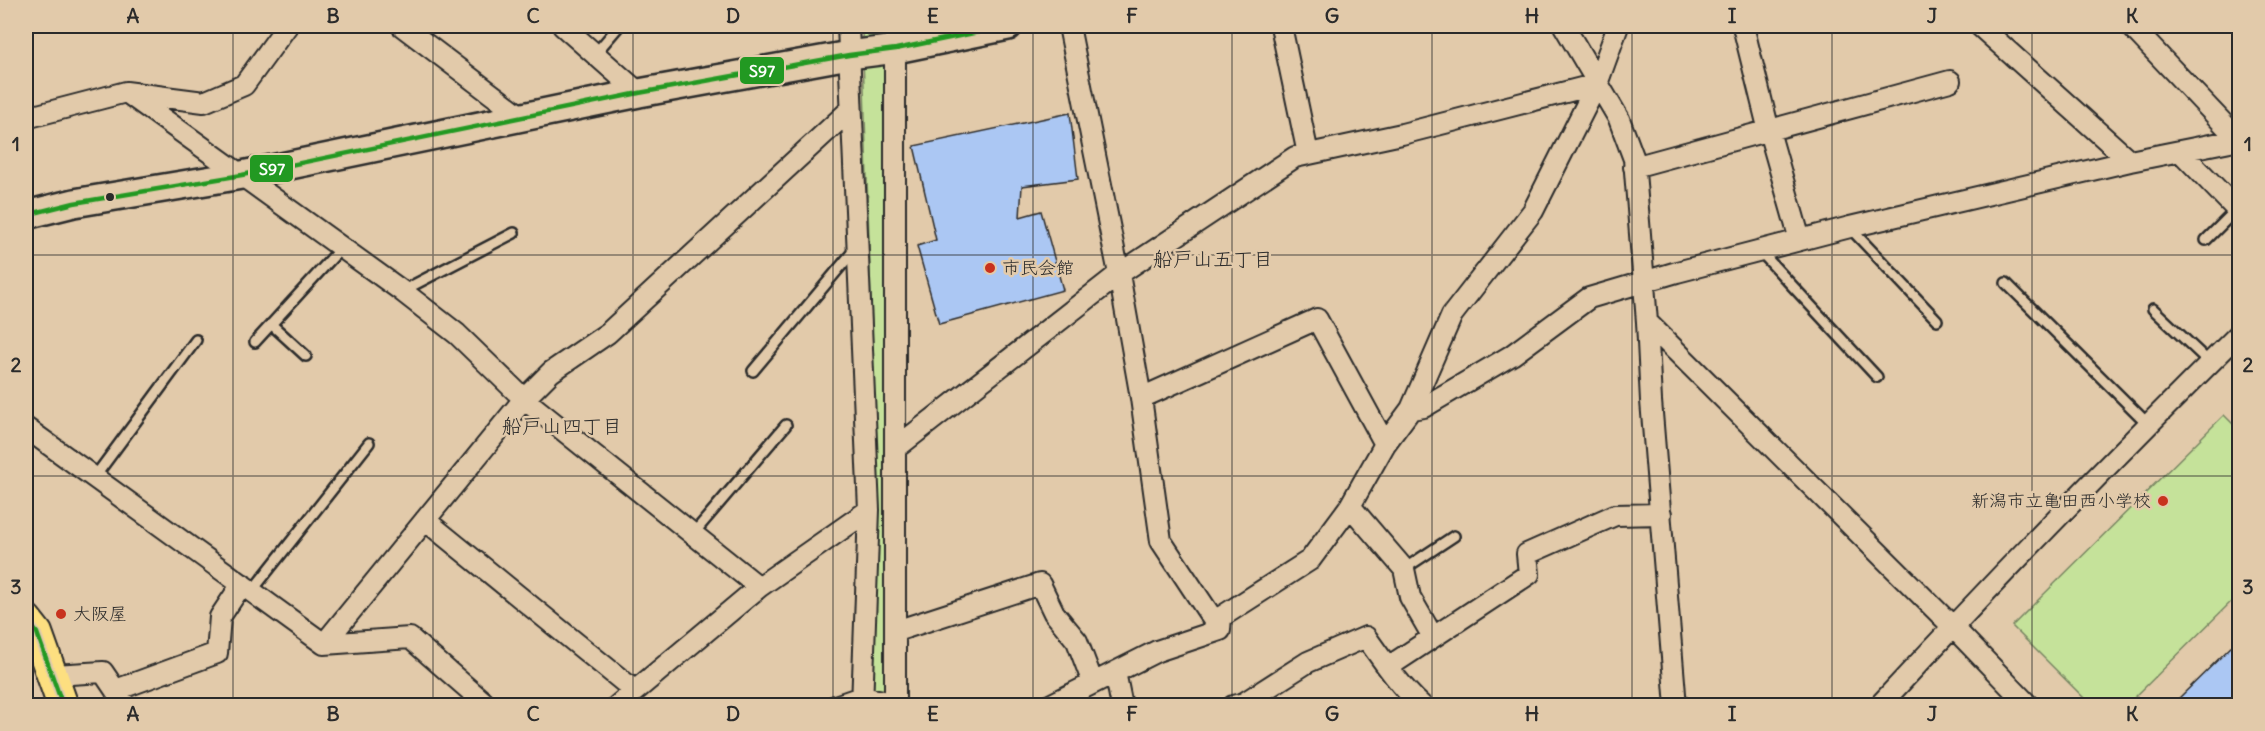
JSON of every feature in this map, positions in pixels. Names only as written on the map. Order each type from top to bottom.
[{"type":"main road","points":[[26,215],[74,203],[242,175],[639,93],[849,55],[896,37],[1008,26]]},
{"type":"main road","points":[[26,619],[37,633],[63,705]]},
{"type":"street","points":[[26,118],[126,92],[204,102],[244,85],[287,26]]},
{"type":"street","points":[[402,26],[522,117]]},
{"type":"street","points":[[563,26],[639,93]]},
{"type":"street","points":[[848,26],[869,510],[862,701]]},
{"type":"street","points":[[1070,26],[1141,398],[1161,541],[1220,630]]},
{"type":"street","points":[[1281,26],[1308,154]]},
{"type":"street","points":[[1564,26],[1619,119],[1634,159],[1676,705]]},
{"type":"street","points":[[1220,630],[1221,617],[1310,560],[1350,506],[1385,444],[1411,409],[1452,315],[1533,211],[1597,84],[1618,26]]},
{"type":"street","points":[[1743,26],[1769,131],[1800,240]]},
{"type":"street","points":[[1980,26],[2130,161]]},
{"type":"street","points":[[2131,26],[2239,139]]},
{"type":"street","points":[[835,705],[862,701],[896,704],[896,37]]},
{"type":"street","points":[[1634,167],[1950,81]]},
{"type":"street","points":[[896,448],[1119,274],[1295,157],[1402,134],[1597,84]]},
{"type":"street","points":[[126,92],[342,247],[457,334],[524,399],[759,587]]},
{"type":"street","points":[[324,644],[524,399],[550,372],[608,333],[851,109]]},
{"type":"street","points":[[1411,409],[1425,407],[1512,354],[1589,298],[1644,281],[1850,227],[2130,161],[2239,139]]},
{"type":"street","points":[[2180,151],[2238,211]]},
{"type":"street","points":[[1141,398],[1317,319],[1385,444]]},
{"type":"street","points":[[1647,322],[2029,705]]},
{"type":"street","points":[[1879,705],[1952,626],[2148,424],[2240,333]]},
{"type":"street","points":[[26,428],[324,644],[410,638],[488,705]]},
{"type":"street","points":[[1350,506],[1404,569],[1410,597],[1433,637]]},
{"type":"street","points":[[617,705],[759,587],[869,510]]},
{"type":"street","points":[[1388,668],[1529,574],[1527,554],[1615,515],[1661,514]]},
{"type":"street","points":[[425,520],[635,691]]},
{"type":"street","points":[[896,631],[1040,584],[1054,614],[1077,641],[1093,683]]},
{"type":"street","points":[[54,675],[103,672],[121,698],[217,653],[220,617],[247,588]]},
{"type":"street","points":[[1048,705],[1157,651],[1220,630]]},
{"type":"street","points":[[1233,705],[1244,703],[1308,662],[1366,637],[1388,668],[1422,705]]},
{"type":"street","points":[[1115,672],[1122,705]]},
{"type":"lane","points":[[595,54],[619,26]]},
{"type":"lane","points":[[2206,240],[2238,211]]},
{"type":"lane","points":[[1850,227],[1937,320]]},
{"type":"lane","points":[[402,291],[514,233]]},
{"type":"lane","points":[[753,371],[857,246]]},
{"type":"lane","points":[[255,342],[342,247]]},
{"type":"lane","points":[[1760,251],[1877,377]]},
{"type":"lane","points":[[2006,283],[2148,424]]},
{"type":"lane","points":[[2153,309],[2210,363]]},
{"type":"lane","points":[[271,324],[306,356]]},
{"type":"lane","points":[[94,478],[196,340]]},
{"type":"lane","points":[[693,534],[786,425]]},
{"type":"lane","points":[[247,588],[369,443]]},
{"type":"lane","points":[[1404,569],[1454,536]]},
{"type":"green space","points":[[862,26],[889,26],[891,706],[873,705],[878,514]]},
{"type":"green space","points":[[2224,415],[2239,430],[2239,594],[2127,705],[2091,705],[2012,626]]},
{"type":"building","points":[[1070,113],[1078,179],[1022,186],[1020,217],[1041,211],[1063,290],[939,324],[917,246],[936,240],[914,146]]},
{"type":"building","points":[[2240,638],[2240,692],[2225,705],[2172,705]]},
{"type":"transit line","name":"S97","points":[[26,215],[74,203],[242,175],[639,93],[849,55],[896,49],[1008,26]]},
{"type":"transit line","name":"S97","points":[[26,619],[37,633],[63,706]]},
{"type":"place","name":"市民会館","points":[[990,268]]},
{"type":"place","name":"新潟市立亀田西小学校","points":[[2163,501]]},
{"type":"place","name":"大阪屋","points":[[61,614]]},
{"type":"district","name":"船戸山五丁目","points":[[1213,259]]},
{"type":"district","name":"船戸山四丁目","points":[[562,426]]}]
